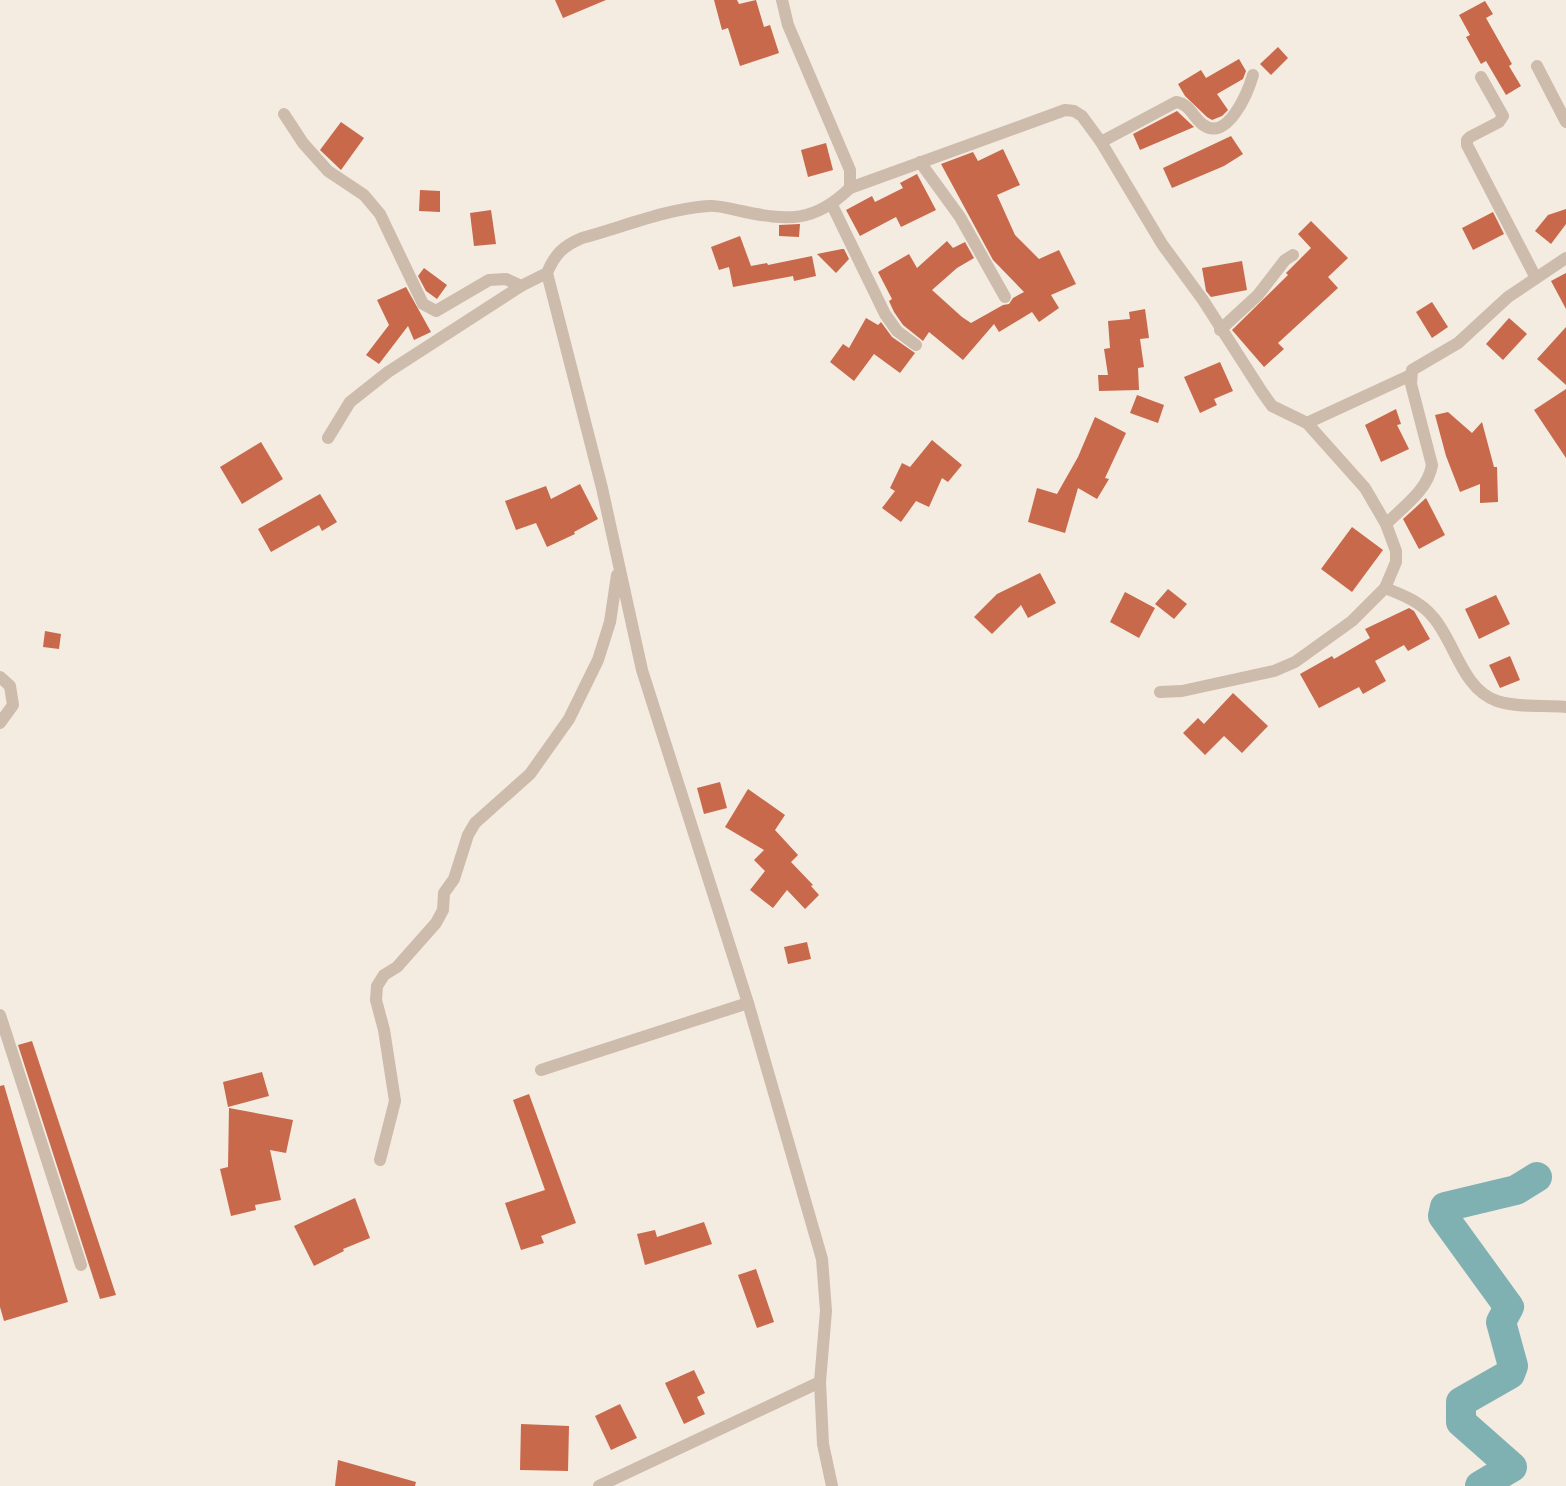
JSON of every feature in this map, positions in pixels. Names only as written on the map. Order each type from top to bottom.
[{"type":"street","points":[[782,0],[788,25],[850,170],[850,188]]},
{"type":"street","points":[[1537,66],[1566,122]]},
{"type":"street","points":[[1101,142],[1176,102],[1185,104],[1204,126],[1218,128],[1230,120],[1239,107],[1248,92],[1252,75]]},
{"type":"street","points":[[1480,77],[1503,116],[1498,122],[1470,137],[1467,140],[1467,145],[1536,278]]},
{"type":"street","points":[[832,1486],[823,1444],[820,1382],[826,1311],[822,1258],[748,1002],[642,670],[602,488],[547,273],[555,255],[566,245],[687,208],[710,205],[783,219],[809,214],[832,205],[850,188],[920,162],[1065,110],[1074,111],[1082,116],[1101,142],[1162,244],[1203,300],[1220,330],[1272,406],[1307,423],[1365,488],[1386,524],[1396,551],[1396,562],[1385,588],[1352,621],[1295,662],[1274,671],[1182,691],[1160,692]]},
{"type":"street","points":[[284,114],[302,143],[328,171],[364,195],[380,214],[423,304],[436,311],[489,280],[506,279],[521,286]]},
{"type":"street","points":[[920,162],[960,217],[1005,296]]},
{"type":"street","points":[[832,205],[885,314],[897,331],[916,345]]},
{"type":"street","points":[[1220,330],[1258,295],[1285,260],[1294,255]]},
{"type":"street","points":[[1386,524],[1422,489],[1431,472],[1432,465],[1411,384],[1411,375],[1416,366],[1458,343],[1508,297],[1566,258]]},
{"type":"street","points":[[328,438],[350,402],[388,372],[521,286],[547,273]]},
{"type":"street","points":[[1307,423],[1411,375]]},
{"type":"street","points":[[380,1160],[394,1101],[384,1030],[376,1000],[377,986],[384,975],[397,967],[436,923],[443,910],[444,893],[454,879],[468,835],[475,823],[530,774],[568,719],[598,660],[610,622],[618,567]]},
{"type":"street","points":[[1385,588],[1408,597],[1431,615],[1466,675],[1491,698],[1505,702],[1566,707]]},
{"type":"street","points":[[0,677],[10,686],[13,705],[0,723]]},
{"type":"street","points":[[541,1070],[748,1002]]},
{"type":"street","points":[[0,1015],[3,1032],[81,1265]]},
{"type":"street","points":[[599,1486],[820,1382]]},
{"type":"building","points":[[555,0],[606,0],[563,18]]},
{"type":"building","points":[[714,0],[737,0],[739,4],[756,0],[764,27],[770,25],[779,53],[740,66],[728,28],[722,30]]},
{"type":"building","points":[[1485,1],[1493,14],[1486,18],[1512,64],[1509,66],[1521,86],[1506,95],[1486,61],[1481,64],[1466,37],[1470,35],[1459,15]]},
{"type":"building","points":[[1278,47],[1288,58],[1271,75],[1260,64]]},
{"type":"building","points":[[1239,59],[1246,71],[1243,79],[1217,94],[1228,110],[1222,116],[1212,120],[1185,96],[1178,84],[1201,70],[1206,78]]},
{"type":"building","points":[[1177,111],[1194,127],[1140,150],[1133,134]]},
{"type":"building","points":[[341,122],[364,138],[341,170],[320,150]]},
{"type":"building","points":[[1231,136],[1243,154],[1224,166],[1172,188],[1163,168]]},
{"type":"building","points":[[826,143],[833,170],[808,177],[801,150]]},
{"type":"building","points":[[1003,149],[1020,185],[997,195],[1015,235],[1039,259],[1059,250],[1076,284],[1051,295],[1059,308],[1039,322],[1032,312],[999,332],[994,324],[963,360],[929,332],[923,341],[903,325],[894,312],[889,301],[892,299],[878,272],[909,254],[917,268],[947,241],[953,248],[965,242],[974,258],[957,268],[932,290],[962,317],[971,323],[1003,305],[1009,304],[1013,298],[1024,292],[993,260],[941,164],[973,152],[978,161]]},
{"type":"building","points":[[917,174],[936,210],[901,227],[896,217],[860,236],[846,210],[872,196],[875,202],[903,188],[900,183]]},
{"type":"building","points":[[420,190],[440,191],[440,212],[419,211]]},
{"type":"building","points":[[1566,209],[1566,224],[1551,244],[1535,231],[1548,215]]},
{"type":"building","points":[[491,210],[496,244],[474,246],[470,213]]},
{"type":"building","points":[[1493,212],[1504,234],[1473,250],[1462,228]]},
{"type":"building","points":[[1311,221],[1348,258],[1328,277],[1338,288],[1278,343],[1284,349],[1264,367],[1232,330],[1288,275],[1286,273],[1311,248],[1298,234]]},
{"type":"building","points":[[800,224],[799,237],[779,236],[779,225]]},
{"type":"building","points":[[740,236],[751,266],[767,263],[768,265],[812,256],[816,276],[794,281],[793,276],[733,287],[729,267],[719,270],[711,247]]},
{"type":"building","points":[[844,249],[849,259],[836,273],[817,254]]},
{"type":"building","points":[[1242,261],[1247,290],[1211,297],[1206,291],[1202,268]]},
{"type":"building","points":[[424,268],[447,285],[437,299],[426,291],[418,276]]},
{"type":"building","points":[[1566,273],[1566,309],[1551,281]]},
{"type":"building","points":[[406,287],[431,332],[414,340],[408,326],[379,364],[366,355],[389,325],[377,300]]},
{"type":"building","points":[[1432,302],[1448,327],[1432,338],[1416,312]]},
{"type":"building","points":[[1145,309],[1149,338],[1140,339],[1144,367],[1138,368],[1139,390],[1099,391],[1098,375],[1108,375],[1104,349],[1110,348],[1108,321],[1130,319],[1129,312]]},
{"type":"building","points":[[866,318],[878,325],[881,322],[892,337],[915,353],[900,373],[874,354],[854,381],[830,362],[843,344],[849,348]]},
{"type":"building","points":[[1509,318],[1527,334],[1503,360],[1486,344]]},
{"type":"building","points":[[1566,327],[1566,385],[1537,359]]},
{"type":"building","points":[[1220,362],[1233,391],[1214,399],[1217,405],[1200,413],[1184,377]]},
{"type":"building","points":[[1566,389],[1566,458],[1534,410]]},
{"type":"building","points":[[1137,395],[1164,405],[1158,423],[1130,413]]},
{"type":"building","points":[[1396,409],[1401,424],[1397,425],[1409,449],[1381,462],[1365,425]]},
{"type":"building","points":[[1448,412],[1472,433],[1482,422],[1494,467],[1497,467],[1498,502],[1480,503],[1480,484],[1460,492],[1446,456],[1435,415]]},
{"type":"building","points":[[1095,417],[1126,433],[1105,478],[1109,479],[1097,499],[1078,488],[1065,533],[1028,522],[1037,488],[1057,494],[1078,457]]},
{"type":"building","points":[[932,440],[962,465],[948,482],[942,478],[929,507],[916,501],[901,522],[882,508],[895,491],[890,488],[902,463],[910,467]]},
{"type":"building","points":[[261,442],[283,479],[242,504],[220,467]]},
{"type":"building","points":[[580,484],[598,519],[574,532],[575,534],[547,547],[536,523],[516,530],[505,501],[546,486],[551,499]]},
{"type":"building","points":[[320,494],[337,522],[322,531],[319,525],[271,552],[258,529]]},
{"type":"building","points":[[1426,498],[1445,535],[1419,549],[1403,519]]},
{"type":"building","points":[[1352,527],[1383,550],[1352,592],[1321,569]]},
{"type":"building","points":[[1040,573],[1056,603],[1028,618],[1021,605],[992,634],[974,617],[997,594]]},
{"type":"building","points":[[1168,589],[1187,604],[1174,619],[1155,604]]},
{"type":"building","points":[[1125,592],[1155,608],[1139,638],[1110,622]]},
{"type":"building","points":[[1496,595],[1510,624],[1479,639],[1465,609]]},
{"type":"building","points":[[1409,608],[1414,611],[1430,639],[1408,651],[1404,645],[1375,661],[1386,681],[1363,694],[1359,687],[1319,708],[1300,674],[1332,656],[1334,659],[1370,638],[1365,629]]},
{"type":"building","points":[[45,631],[61,634],[59,649],[43,647]]},
{"type":"building","points":[[1510,656],[1520,680],[1500,688],[1489,665]]},
{"type":"building","points":[[1233,693],[1268,726],[1242,753],[1224,736],[1205,755],[1183,733],[1198,718],[1204,724]]},
{"type":"building","points":[[720,782],[727,808],[704,814],[697,788]]},
{"type":"building","points":[[748,789],[785,815],[775,830],[798,855],[791,862],[813,885],[811,886],[819,895],[805,909],[787,890],[773,908],[750,890],[765,871],[754,860],[764,850],[725,827]]},
{"type":"building","points":[[807,942],[811,959],[788,964],[784,947]]},
{"type":"building","points":[[32,1041],[116,1295],[100,1299],[18,1045]]},
{"type":"building","points":[[262,1072],[269,1096],[228,1107],[223,1082]]},
{"type":"building","points":[[4,1085],[68,1302],[4,1321],[0,1307],[0,1086]]},
{"type":"building","points":[[529,1094],[576,1223],[541,1236],[544,1243],[521,1250],[505,1203],[545,1190],[513,1100]]},
{"type":"building","points":[[229,1108],[293,1120],[286,1153],[270,1150],[281,1200],[255,1205],[256,1210],[231,1216],[220,1169],[228,1167]]},
{"type":"building","points":[[355,1198],[370,1238],[343,1249],[344,1251],[314,1266],[294,1226]]},
{"type":"building","points":[[704,1222],[712,1244],[645,1265],[637,1234],[655,1230],[657,1237]]},
{"type":"building","points":[[756,1269],[774,1322],[757,1328],[738,1275]]},
{"type":"building","points":[[694,1370],[705,1393],[697,1397],[705,1414],[684,1424],[665,1383]]},
{"type":"building","points":[[620,1404],[637,1438],[611,1450],[595,1416]]},
{"type":"building","points":[[521,1424],[569,1426],[568,1471],[520,1470]]},
{"type":"building","points":[[338,1460],[416,1482],[415,1486],[335,1486]]},
{"type":"waterway","points":[[1480,1486],[1512,1467],[1461,1422],[1461,1402],[1510,1374],[1513,1366],[1501,1322],[1509,1307],[1443,1216],[1445,1207],[1516,1190],[1537,1177]]}]
